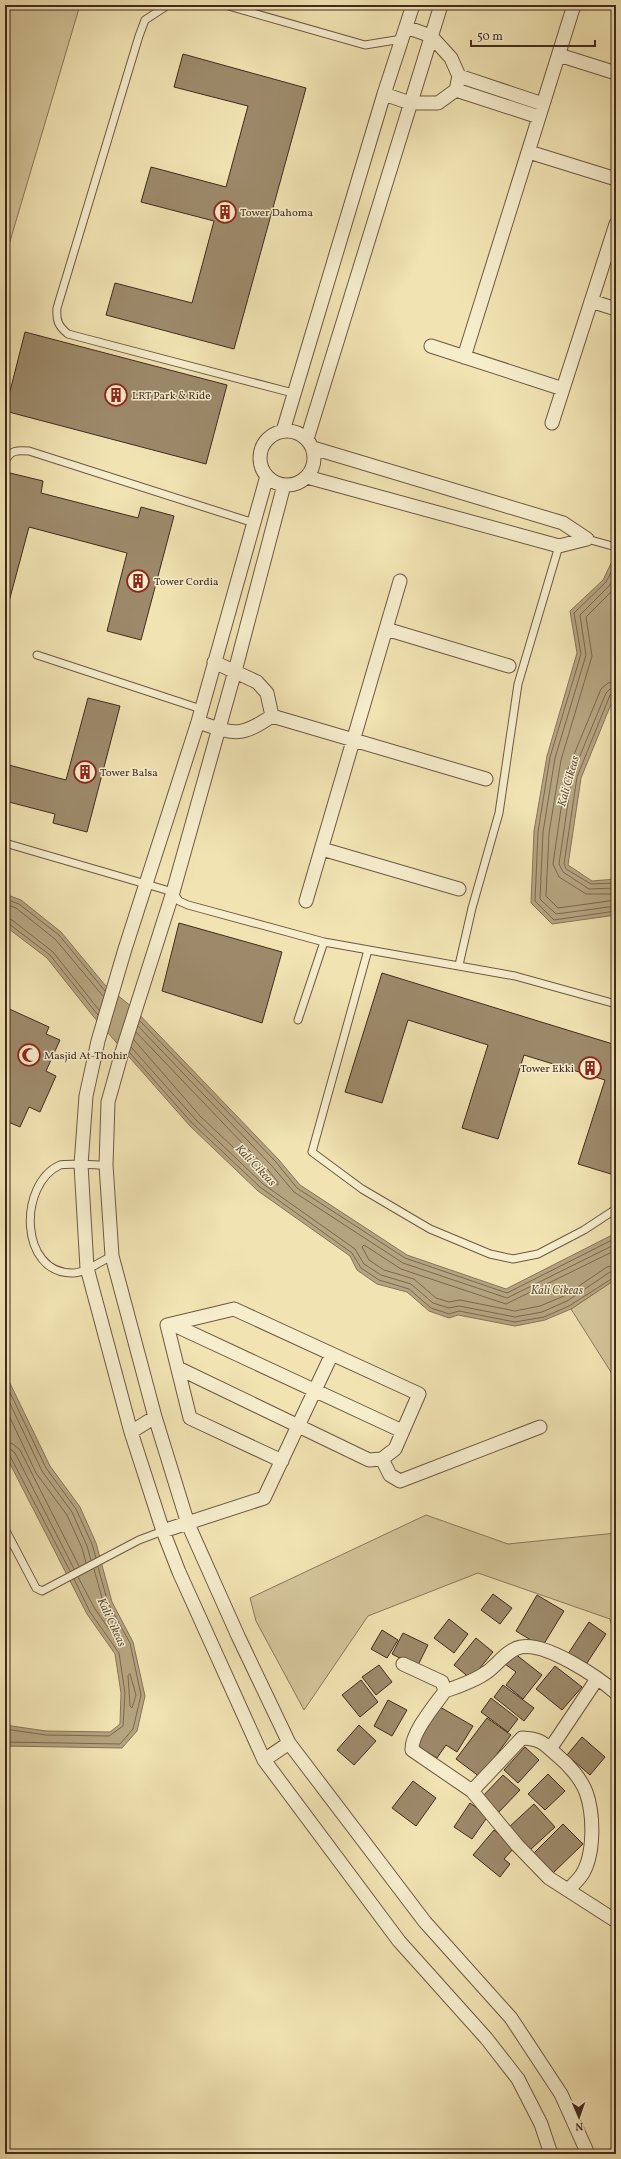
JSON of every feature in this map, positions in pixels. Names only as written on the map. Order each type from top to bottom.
[{"type":"street","points":[[283,431],[293,393],[384,94],[413,5]]},
{"type":"street","points":[[441,5],[430,36],[310,443],[315,458],[312,468],[307,477],[296,483],[284,485],[274,482],[267,476],[260,463],[261,449],[269,437],[283,431],[296,432],[310,443],[563,523],[592,540]]},
{"type":"street","points":[[464,357],[574,5]]},
{"type":"street","points":[[384,94],[410,103],[438,103],[456,90],[459,76],[451,58],[430,36],[404,33]]},
{"type":"street","points":[[559,55],[616,73]]},
{"type":"street","points":[[459,76],[543,104]]},
{"type":"street","points":[[456,90],[539,117]]},
{"type":"street","points":[[528,152],[616,180]]},
{"type":"street","points":[[552,423],[616,224]]},
{"type":"street","points":[[591,301],[616,309]]},
{"type":"street","points":[[431,346],[563,388]]},
{"type":"street","points":[[267,476],[198,722],[147,884],[125,948],[98,1041],[86,1096],[81,1165],[87,1268],[131,1432],[163,1531],[179,1572],[264,1760],[399,1941],[486,2038],[518,2078],[540,2124],[551,2154]]},
{"type":"street","points":[[307,477],[559,546],[592,540]]},
{"type":"street","points":[[284,485],[235,671],[173,892],[122,1052],[108,1102],[106,1165],[112,1256],[155,1417],[188,1524],[238,1636],[289,1743],[425,1922],[511,2018],[561,2094],[588,2154]]},
{"type":"street","points":[[306,901],[400,581]]},
{"type":"street","points":[[386,629],[509,666]]},
{"type":"street","points":[[214,662],[257,682],[267,693],[272,716]]},
{"type":"street","points":[[198,722],[231,732],[251,729],[272,716],[486,779]]},
{"type":"street","points":[[322,849],[459,889]]},
{"type":"street","points":[[178,1368],[369,1460],[382,1459],[395,1450],[419,1394],[234,1309],[167,1325],[190,1418],[282,1461]]},
{"type":"street","points":[[172,1324],[402,1431]]},
{"type":"street","points":[[163,1531],[264,1498],[332,1354]]},
{"type":"street","points":[[131,1432],[155,1417]]},
{"type":"street","points":[[382,1459],[390,1475],[400,1481],[540,1427]]},
{"type":"street","points":[[616,1693],[581,1666],[538,1648],[521,1647],[506,1656],[486,1673],[445,1691],[418,1731],[412,1744],[412,1750],[472,1791],[531,1860],[549,1878],[569,1889],[616,1921]]},
{"type":"street","points":[[403,1664],[442,1682],[445,1691]]},
{"type":"street","points":[[550,1749],[597,1679]]},
{"type":"street","points":[[472,1791],[522,1738],[539,1739],[574,1772],[586,1792],[591,1821],[592,1843],[588,1860],[582,1875],[569,1889]]},
{"type":"street","points":[[264,1760],[289,1743]]},
{"type":"lane","points":[[168,5],[145,20],[139,36],[57,308],[56,319],[60,327],[68,334],[293,393]]},
{"type":"lane","points":[[225,5],[365,45],[404,33]]},
{"type":"lane","points":[[5,462],[8,455],[17,450],[29,451],[254,523]]},
{"type":"lane","points":[[592,540],[616,547]]},
{"type":"lane","points":[[459,965],[472,908],[499,813],[518,684],[559,546]]},
{"type":"lane","points":[[37,655],[201,709]]},
{"type":"lane","points":[[5,843],[173,892],[179,901],[188,905],[324,942],[515,976],[616,1004]]},
{"type":"lane","points":[[298,1020],[324,942]]},
{"type":"lane","points":[[368,950],[312,1152],[362,1189],[430,1229],[490,1254],[513,1259],[538,1254],[584,1230],[616,1209]]},
{"type":"lane","points":[[106,1165],[62,1164],[50,1170],[38,1185],[31,1202],[30,1226],[35,1248],[42,1261],[55,1271],[74,1273],[112,1256]]},
{"type":"lane","points":[[5,1529],[36,1588],[42,1590],[59,1583],[139,1540],[163,1531]]},
{"type":"shaded area","points":[[5,5],[80,5],[5,258]]},
{"type":"shaded area","points":[[616,1279],[616,1380],[571,1309]]},
{"type":"shaded area","points":[[426,1515],[508,1544],[616,1533],[616,1644],[610,1619],[478,1573],[368,1616],[304,1710],[256,1621],[250,1598]]},
{"type":"water","name":"Kali Cikeas","points":[[616,553],[616,692],[581,778],[568,865],[592,881],[616,879],[616,915],[552,924],[531,903],[534,831],[547,756],[577,653],[570,611],[603,580]]},
{"type":"water","name":"Kali Cikeas","points":[[5,894],[21,900],[61,932],[105,985],[132,1007],[279,1160],[300,1185],[407,1255],[506,1289],[616,1233],[616,1279],[571,1309],[545,1320],[515,1326],[458,1315],[449,1318],[429,1311],[407,1292],[377,1284],[357,1270],[350,1256],[258,1191],[190,1126],[93,1016],[47,958],[5,926]]},
{"type":"water","points":[[5,1373],[50,1466],[80,1507],[96,1543],[112,1602],[133,1642],[145,1696],[137,1731],[122,1748],[5,1746],[5,1725],[46,1731],[110,1732],[120,1724],[121,1693],[115,1654],[87,1614],[5,1454]]},
{"type":"building","name":"Tower Dahoma","points":[[183,54],[306,88],[234,349],[106,315],[115,283],[192,303],[214,221],[141,202],[151,167],[226,187],[248,106],[174,87]]},
{"type":"building","name":"LRT Park & Ride","points":[[25,332],[227,385],[206,464],[5,411]]},
{"type":"building","name":"Tower Cordia","points":[[10,473],[43,481],[41,493],[138,518],[141,507],[174,516],[141,640],[107,631],[127,553],[29,527],[7,609],[5,609],[5,492]]},
{"type":"building","name":"Tower Balsa","points":[[88,698],[120,706],[87,832],[53,823],[55,814],[5,801],[5,764],[66,780]]},
{"type":"building","points":[[179,923],[282,952],[262,1023],[162,991]]},
{"type":"building","name":"Tower Ekki","points":[[382,973],[616,1045],[616,1157],[611,1174],[578,1164],[605,1080],[524,1055],[498,1139],[462,1128],[488,1045],[408,1020],[382,1103],[345,1092]]},
{"type":"building","name":"Masjid At-Thohir","points":[[5,1007],[49,1027],[46,1034],[60,1040],[46,1071],[56,1076],[40,1112],[29,1107],[20,1127],[6,1121],[5,1124]]},
{"type":"building","points":[[493,1594],[512,1608],[500,1624],[481,1610]]},
{"type":"building","points":[[537,1595],[564,1611],[542,1647],[516,1631]]},
{"type":"building","points":[[449,1619],[468,1634],[454,1653],[434,1638]]},
{"type":"building","points":[[589,1622],[606,1634],[585,1666],[568,1654]]},
{"type":"building","points":[[382,1630],[398,1640],[387,1658],[371,1649]]},
{"type":"building","points":[[403,1633],[428,1645],[417,1667],[392,1654]]},
{"type":"building","points":[[476,1638],[493,1652],[471,1679],[454,1665]]},
{"type":"building","points":[[514,1653],[542,1675],[523,1699],[506,1685],[516,1672],[505,1664]]},
{"type":"building","points":[[379,1665],[392,1682],[376,1695],[362,1677]]},
{"type":"building","points":[[555,1666],[582,1687],[562,1710],[536,1689]]},
{"type":"building","points":[[361,1680],[378,1702],[360,1717],[342,1695]]},
{"type":"building","points":[[503,1685],[534,1708],[524,1721],[494,1697]]},
{"type":"building","points":[[491,1698],[518,1719],[508,1732],[481,1712]]},
{"type":"building","points":[[388,1700],[407,1710],[392,1736],[374,1726]]},
{"type":"building","points":[[440,1707],[473,1726],[457,1752],[446,1745],[437,1758],[416,1745]]},
{"type":"building","points":[[487,1718],[511,1735],[480,1777],[456,1759]]},
{"type":"building","points":[[359,1725],[376,1741],[354,1765],[337,1750]]},
{"type":"building","points":[[582,1737],[605,1757],[590,1775],[567,1755]]},
{"type":"building","points":[[525,1747],[539,1760],[518,1783],[504,1770]]},
{"type":"building","points":[[548,1774],[565,1791],[545,1810],[528,1794]]},
{"type":"building","points":[[503,1775],[520,1790],[498,1813],[482,1797]]},
{"type":"building","points":[[413,1781],[436,1798],[416,1826],[392,1808]]},
{"type":"building","points":[[470,1803],[488,1816],[472,1839],[454,1827]]},
{"type":"building","points":[[534,1804],[555,1827],[530,1850],[508,1828]]},
{"type":"building","points":[[563,1824],[583,1844],[552,1874],[532,1855]]},
{"type":"building","points":[[494,1830],[515,1847],[504,1859],[510,1864],[500,1877],[473,1855]]},
{"type":"place","name":"Tower Dahoma","points":[[225,212]]},
{"type":"place","name":"LRT Park & Ride","points":[[116,395]]},
{"type":"place","name":"Tower Cordia","points":[[138,581]]},
{"type":"place","name":"Tower Balsa","points":[[85,772]]},
{"type":"place","name":"Masjid At-Thohir","points":[[29,1055]]},
{"type":"place","name":"Tower Ekki","points":[[590,1068]]}]
